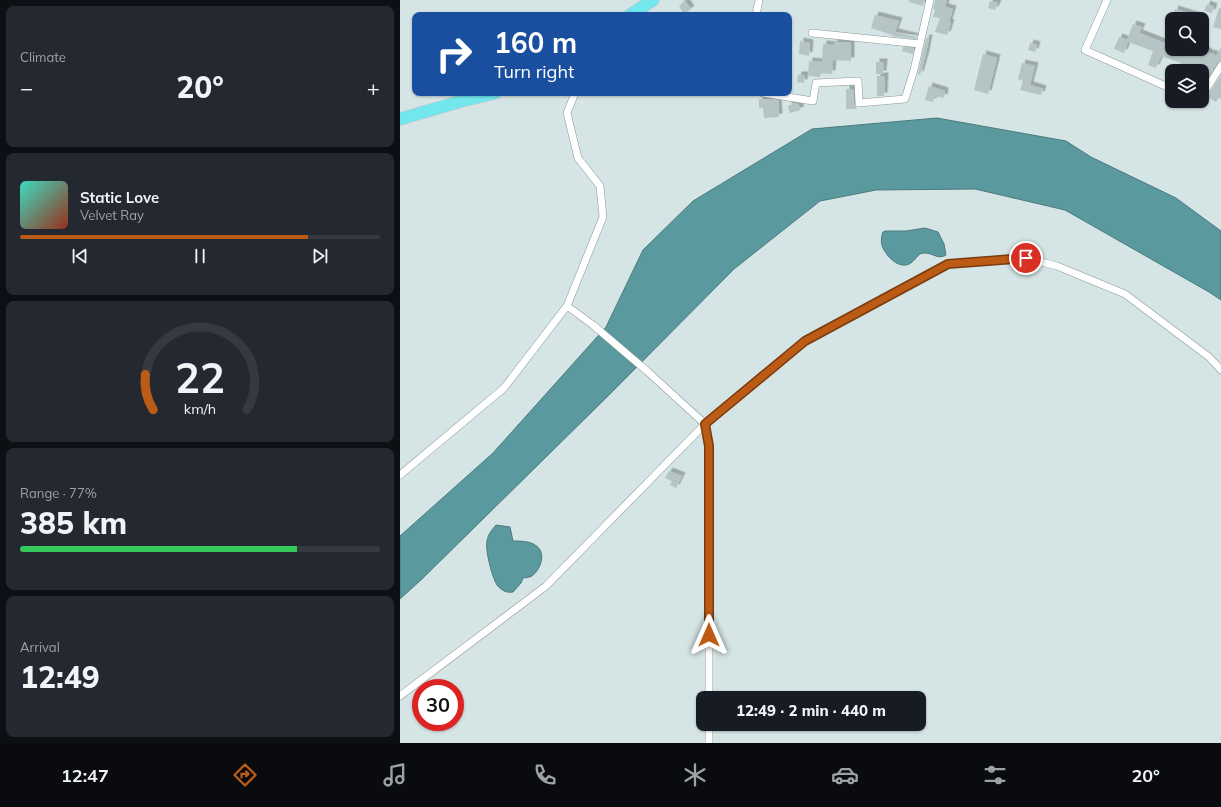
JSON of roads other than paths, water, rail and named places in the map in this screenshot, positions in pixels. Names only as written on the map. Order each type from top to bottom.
[{"type":"highway","points":[[634,12],[651,1]]},
{"type":"highway","points":[[400,119],[483,96]]},
{"type":"street","points":[[757,12],[760,0]]},
{"type":"street","points":[[782,96],[813,101],[816,83],[858,81],[859,103],[905,99],[914,70],[930,0]]},
{"type":"street","points":[[1107,0],[1085,50],[1165,86]]},
{"type":"street","points":[[812,33],[920,44]]},
{"type":"street","points":[[1209,85],[1221,66]]},
{"type":"street","points":[[400,475],[504,388],[567,306],[602,217],[600,186],[578,158],[567,113],[574,96]]},
{"type":"street","points":[[400,696],[546,586],[705,424],[805,341],[948,264],[1026,258],[1057,266],[1125,294],[1209,357],[1221,370]]},
{"type":"street","points":[[567,306],[593,325],[647,371],[705,424],[709,446],[709,691]]},
{"type":"street","points":[[709,731],[709,743]]},
{"type":"water","points":[[937,118],[1066,141],[1091,157],[1176,198],[1221,231],[1221,300],[1065,210],[975,189],[876,190],[820,201],[734,269],[609,395],[400,599],[400,536],[493,453],[606,327],[643,250],[693,201],[812,129]]},
{"type":"water","points":[[925,228],[938,232],[944,244],[946,255],[938,257],[928,253],[923,253],[909,264],[901,265],[891,259],[883,248],[882,238],[883,232],[885,231],[906,231]]},
{"type":"water","points":[[496,525],[510,527],[513,541],[533,544],[539,548],[541,552],[542,556],[538,569],[532,576],[523,578],[521,583],[513,592],[505,591],[497,585],[489,563],[487,541],[489,534]]}]
